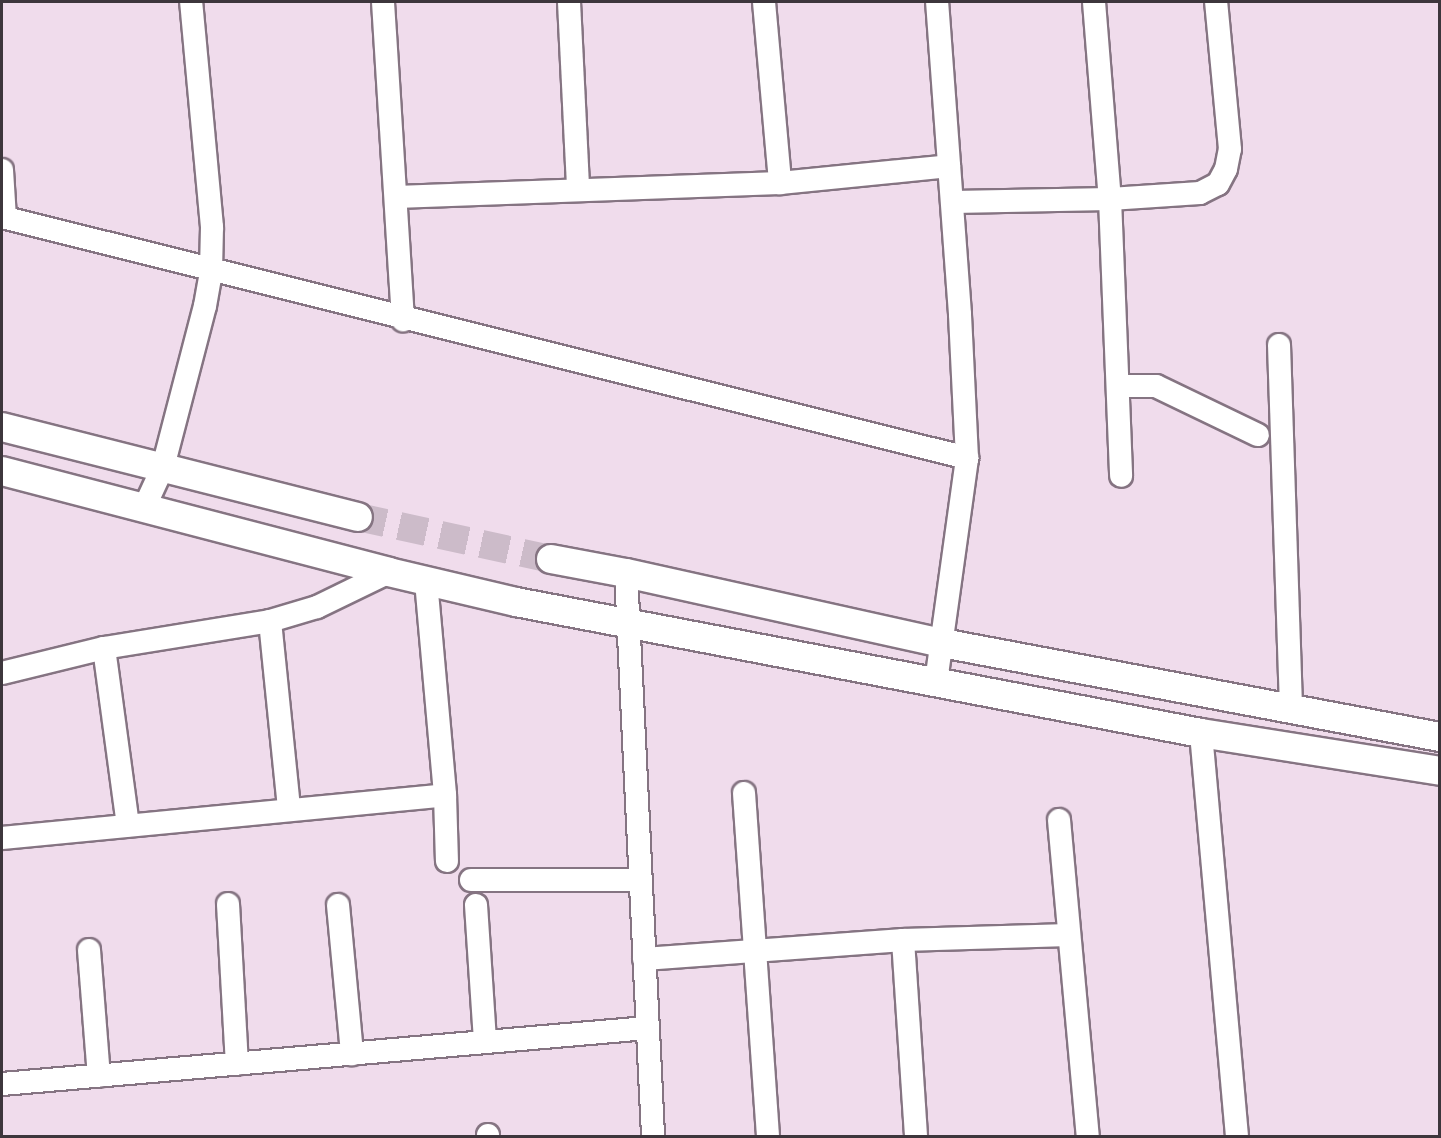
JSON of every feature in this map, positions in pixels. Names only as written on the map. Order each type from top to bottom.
[{"type":"street","points":[[144,508],[163,466],[205,306],[211,271],[212,227],[191,2]]},
{"type":"street","points":[[383,2],[403,320]]},
{"type":"street","points":[[569,2],[578,189]]},
{"type":"street","points":[[764,2],[780,183]]},
{"type":"street","points":[[936,682],[967,458],[953,202],[937,2]]},
{"type":"street","points":[[1094,2],[1110,199],[1121,476]]},
{"type":"street","points":[[953,202],[1110,199],[1200,194],[1218,184],[1226,169],[1230,149],[1216,2]]},
{"type":"street","points":[[396,197],[780,183],[950,166]]},
{"type":"street","points":[[2,170],[3,218],[403,320],[967,458]]},
{"type":"street","points":[[1279,345],[1291,710]]},
{"type":"street","points":[[1118,386],[1156,386],[1258,435]]},
{"type":"street","points":[[2,427],[358,517]]},
{"type":"street","points":[[2,471],[389,572],[629,624],[1202,733],[1440,771]]},
{"type":"street","points":[[551,559],[626,573],[942,643],[1440,737]]},
{"type":"street","points":[[2,673],[104,648],[270,621],[317,607],[389,572]]},
{"type":"street","points":[[626,573],[653,1137]]},
{"type":"street","points":[[426,581],[445,795],[447,861]]},
{"type":"street","points":[[270,621],[289,808]]},
{"type":"street","points":[[104,648],[129,825]]},
{"type":"street","points":[[1202,733],[1237,1137]]},
{"type":"street","points":[[744,793],[768,1137]]},
{"type":"street","points":[[2,837],[445,795]]},
{"type":"street","points":[[1059,820],[1088,1137]]},
{"type":"street","points":[[471,880],[640,880]]},
{"type":"street","points":[[228,904],[237,1064]]},
{"type":"street","points":[[338,905],[352,1054]]},
{"type":"street","points":[[476,905],[485,1040]]},
{"type":"street","points":[[644,959],[903,940],[1069,934]]},
{"type":"street","points":[[903,940],[916,1137]]},
{"type":"street","points":[[89,950],[99,1076]]},
{"type":"street","points":[[2,1084],[352,1054],[485,1040],[647,1028]]},
{"type":"tunnel","points":[[358,517],[551,559]]}]
